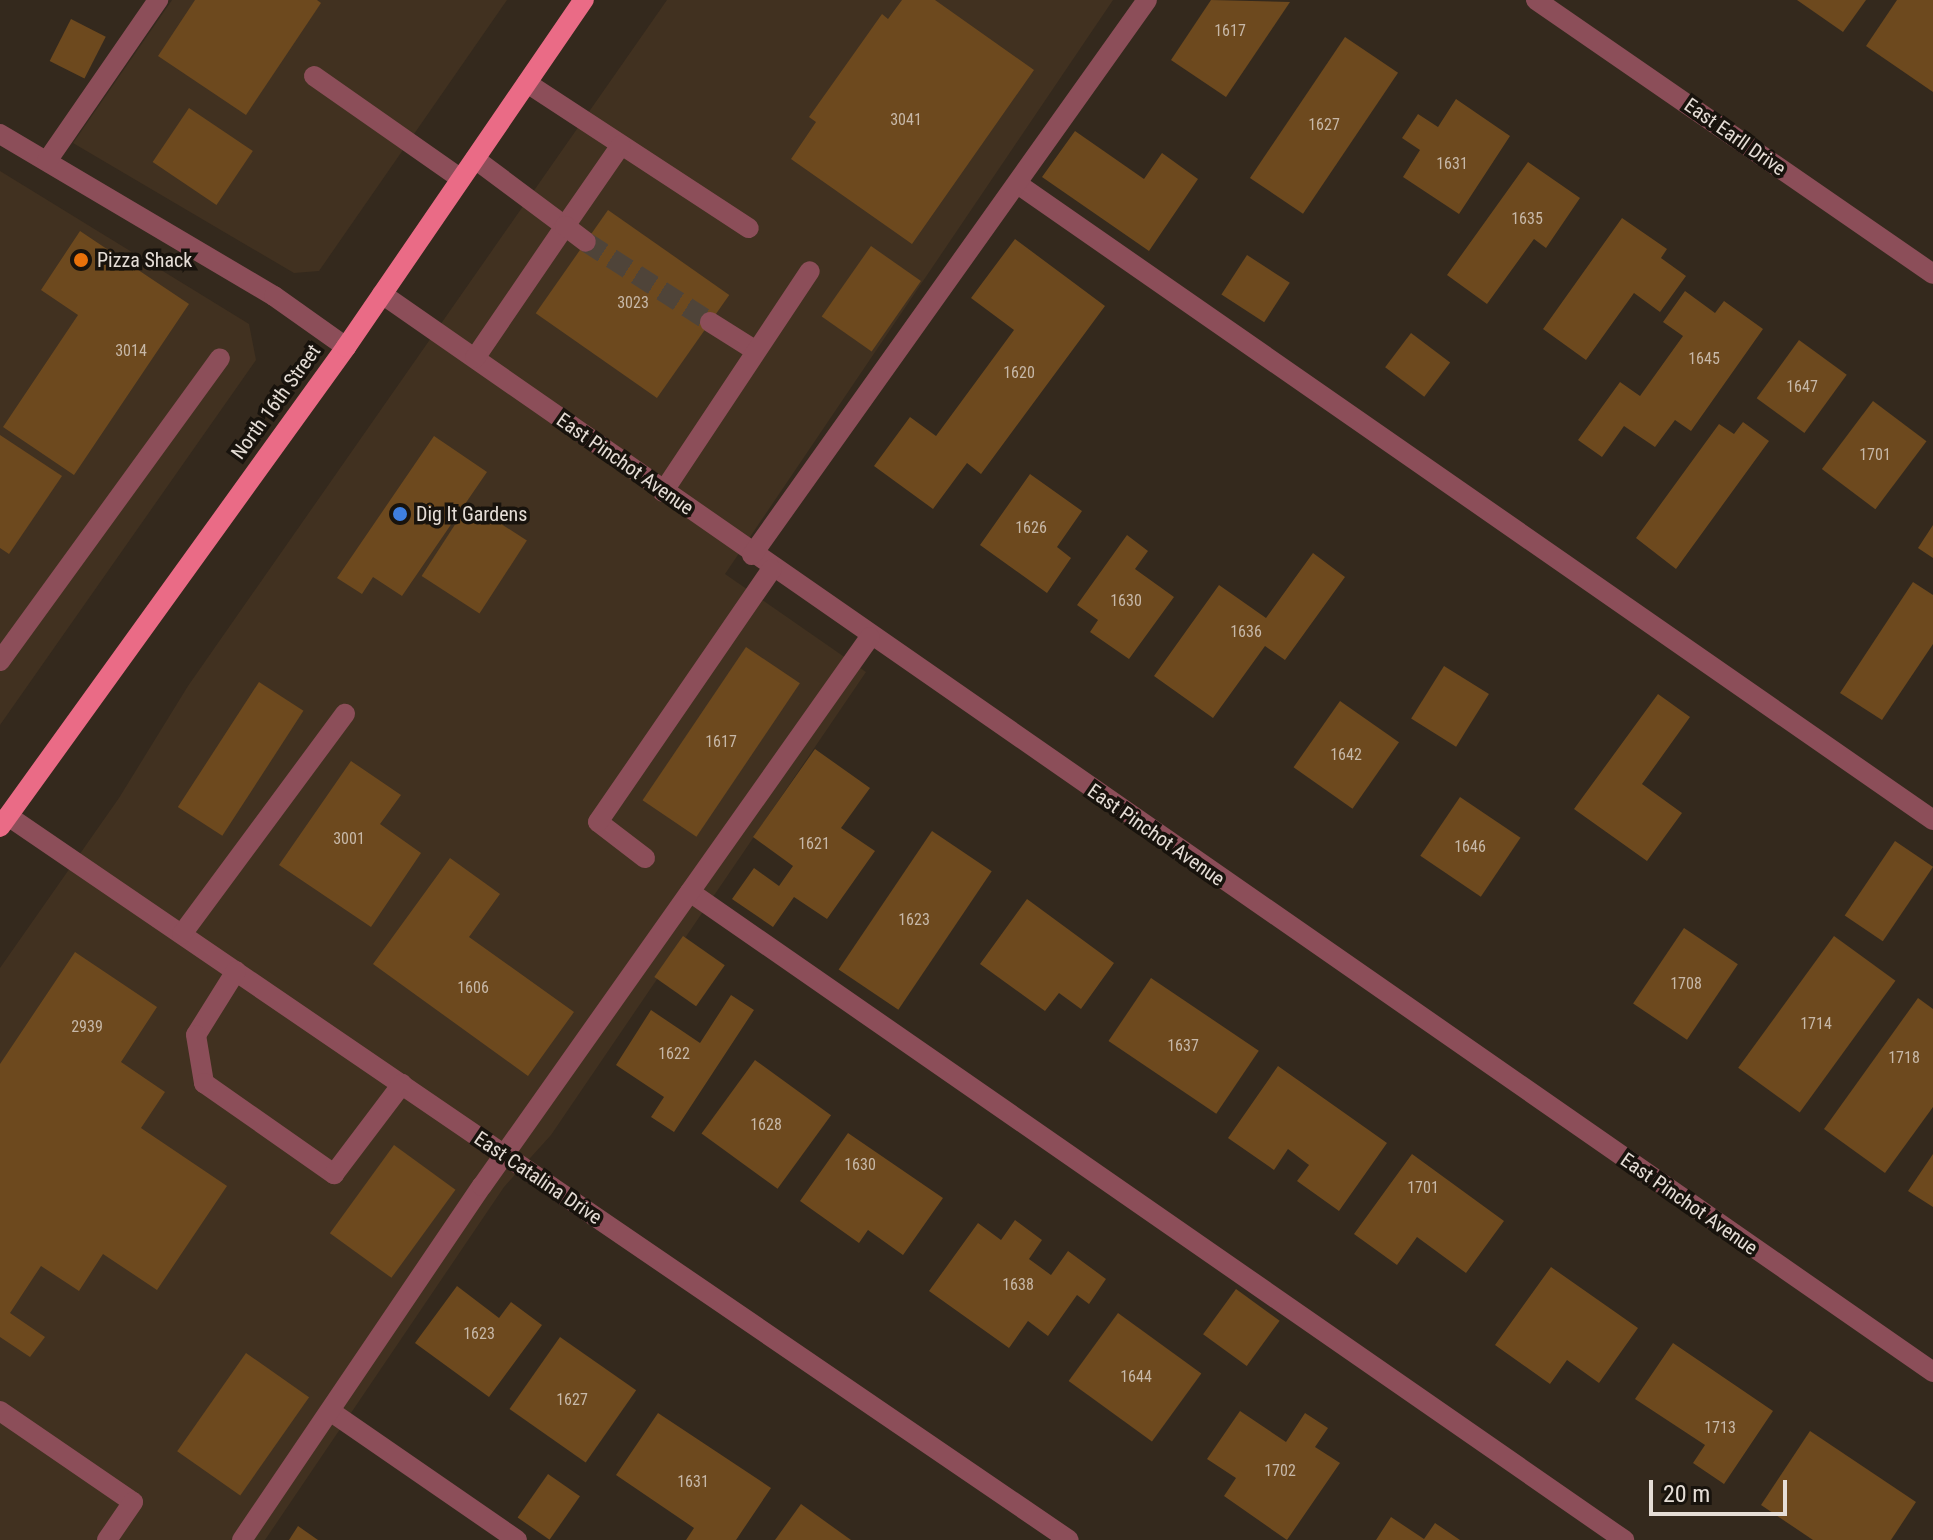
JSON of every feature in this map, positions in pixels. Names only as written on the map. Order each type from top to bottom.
[{"type":"main road","name":"North 16th Street","points":[[4,821],[346,347],[584,0]]},
{"type":"street","points":[[47,161],[158,0]]},
{"type":"street","points":[[752,555],[1019,185],[1147,0]]},
{"type":"street","name":"East Earll Drive","points":[[1536,0],[1933,274]]},
{"type":"street","points":[[314,76],[461,179]]},
{"type":"street","points":[[527,83],[749,228]]},
{"type":"street","points":[[0,134],[274,296],[346,347]]},
{"type":"street","points":[[475,358],[621,145]]},
{"type":"street","points":[[475,159],[586,242]]},
{"type":"street","points":[[1019,185],[1933,820]]},
{"type":"street","points":[[663,492],[810,271]]},
{"type":"street","name":"East Pinchot Avenue","points":[[382,294],[772,569],[1933,1372]]},
{"type":"street","points":[[710,322],[756,351]]},
{"type":"street","points":[[0,661],[220,358]]},
{"type":"street","points":[[645,858],[598,822],[772,569]]},
{"type":"street","points":[[242,1540],[504,1154],[870,637]]},
{"type":"street","points":[[182,934],[345,714]]},
{"type":"street","name":"East Catalina Drive","points":[[4,821],[182,934],[1069,1540]]},
{"type":"street","points":[[690,892],[1624,1540]]},
{"type":"street","points":[[236,971],[196,1035],[204,1083],[334,1174],[402,1084]]},
{"type":"street","points":[[0,1411],[133,1502],[107,1540]]},
{"type":"street","points":[[330,1411],[517,1540]]},
{"type":"shaded area","points":[[172,0],[507,0],[319,271],[294,273],[73,143]]},
{"type":"shaded area","points":[[667,0],[1113,0],[725,574],[866,672],[551,1135],[504,1187],[265,1540],[0,1540],[0,968],[119,798],[188,686]]},
{"type":"shaded area","points":[[0,171],[249,324],[256,360],[0,725]]},
{"type":"building","points":[[195,0],[317,0],[321,3],[246,115],[158,56]]},
{"type":"building","points":[[902,0],[935,0],[1034,70],[912,244],[791,159],[816,122],[809,117],[882,14],[888,19]]},
{"type":"building","points":[[1211,0],[1290,2],[1226,97],[1171,60]]},
{"type":"building","points":[[1797,0],[1866,0],[1843,32]]},
{"type":"building","points":[[1897,0],[1933,0],[1933,92],[1866,46]]},
{"type":"building","points":[[71,19],[106,37],[84,79],[50,61]]},
{"type":"building","points":[[1345,37],[1398,73],[1303,214],[1250,178]]},
{"type":"building","points":[[1456,99],[1510,136],[1459,214],[1403,177],[1420,150],[1402,138],[1418,114],[1438,127]]},
{"type":"building","points":[[189,108],[253,151],[216,205],[153,162]]},
{"type":"building","points":[[1075,131],[1144,179],[1162,153],[1198,179],[1149,251],[1042,177]]},
{"type":"building","points":[[1528,162],[1580,198],[1546,248],[1534,239],[1487,304],[1447,275]]},
{"type":"building","points":[[608,210],[729,295],[657,398],[536,313]]},
{"type":"building","points":[[1622,218],[1667,249],[1661,258],[1686,276],[1660,312],[1634,293],[1586,360],[1543,329]]},
{"type":"building","points":[[80,231],[189,304],[74,475],[3,427],[78,315],[41,290]]},
{"type":"building","points":[[1015,239],[1105,306],[981,474],[967,463],[933,509],[874,466],[910,417],[936,436],[1014,330],[971,298]]},
{"type":"building","points":[[871,246],[921,281],[872,351],[822,316]]},
{"type":"building","points":[[1247,255],[1290,283],[1264,322],[1221,294]]},
{"type":"building","points":[[1685,291],[1715,313],[1724,301],[1763,329],[1691,431],[1675,420],[1655,447],[1624,426],[1602,457],[1578,440],[1620,382],[1640,396],[1683,336],[1663,322]]},
{"type":"building","points":[[1411,333],[1450,362],[1424,397],[1385,367]]},
{"type":"building","points":[[1799,340],[1847,375],[1804,433],[1757,398]]},
{"type":"building","points":[[1873,401],[1927,441],[1875,509],[1822,469]]},
{"type":"building","points":[[1743,422],[1769,441],[1676,569],[1636,538],[1719,424],[1734,434]]},
{"type":"building","points":[[0,435],[62,476],[9,554],[0,548]]},
{"type":"building","points":[[434,436],[487,472],[402,596],[373,577],[362,594],[337,578]]},
{"type":"building","points":[[1030,474],[1082,511],[1057,547],[1071,558],[1047,593],[980,545]]},
{"type":"building","points":[[469,503],[527,541],[479,614],[422,576]]},
{"type":"building","points":[[1933,525],[1933,558],[1918,548]]},
{"type":"building","points":[[1127,535],[1148,551],[1135,569],[1174,597],[1129,659],[1090,632],[1098,620],[1077,605]]},
{"type":"building","points":[[1313,553],[1345,577],[1285,660],[1265,646],[1213,718],[1154,676],[1219,585],[1266,618]]},
{"type":"building","points":[[1913,582],[1933,595],[1933,644],[1882,720],[1840,693]]},
{"type":"building","points":[[746,647],[800,683],[696,837],[643,800]]},
{"type":"building","points":[[1444,666],[1489,694],[1456,747],[1411,719]]},
{"type":"building","points":[[259,682],[303,711],[222,836],[178,807]]},
{"type":"building","points":[[1658,694],[1690,717],[1642,784],[1682,813],[1647,861],[1574,809]]},
{"type":"building","points":[[1340,701],[1399,742],[1353,809],[1294,767]]},
{"type":"building","points":[[815,749],[870,788],[841,828],[875,851],[827,919],[794,897],[773,927],[732,899],[754,868],[779,886],[793,866],[753,837]]},
{"type":"building","points":[[351,761],[401,795],[380,824],[421,853],[371,927],[279,865]]},
{"type":"building","points":[[1460,797],[1521,838],[1481,897],[1420,856]]},
{"type":"building","points":[[932,831],[992,871],[898,1010],[839,969]]},
{"type":"building","points":[[1895,841],[1933,867],[1883,941],[1845,916]]},
{"type":"building","points":[[450,858],[500,894],[469,937],[574,1012],[528,1076],[373,964]]},
{"type":"building","points":[[1027,899],[1114,963],[1081,1009],[1059,993],[1045,1011],[980,964]]},
{"type":"building","points":[[1684,928],[1738,964],[1687,1040],[1633,1003]]},
{"type":"building","points":[[683,936],[725,965],[696,1006],[654,977]]},
{"type":"building","points":[[1834,936],[1895,981],[1800,1113],[1738,1068]]},
{"type":"building","points":[[75,952],[157,1007],[121,1062],[165,1092],[141,1128],[227,1186],[157,1290],[103,1254],[79,1291],[41,1266],[10,1313],[45,1337],[30,1357],[0,1337],[0,1064]]},
{"type":"building","points":[[1151,978],[1259,1051],[1216,1114],[1109,1041]]},
{"type":"building","points":[[731,995],[754,1010],[674,1132],[651,1117],[664,1097],[616,1065],[651,1010],[700,1043]]},
{"type":"building","points":[[1918,998],[1933,1009],[1933,1107],[1885,1173],[1824,1129]]},
{"type":"building","points":[[755,1060],[831,1115],[778,1189],[702,1134]]},
{"type":"building","points":[[1278,1066],[1387,1143],[1339,1211],[1297,1181],[1309,1165],[1288,1149],[1274,1170],[1228,1138]]},
{"type":"building","points":[[848,1133],[943,1198],[903,1255],[868,1230],[859,1243],[800,1201]]},
{"type":"building","points":[[394,1145],[455,1190],[391,1278],[330,1233]]},
{"type":"building","points":[[1412,1154],[1504,1221],[1466,1273],[1417,1237],[1397,1265],[1354,1234]]},
{"type":"building","points":[[1933,1154],[1933,1207],[1908,1191]]},
{"type":"building","points":[[1015,1220],[1042,1240],[1029,1259],[1051,1275],[1068,1251],[1106,1279],[1089,1304],[1077,1295],[1048,1336],[1028,1321],[1009,1348],[929,1291],[978,1223],[1001,1240]]},
{"type":"building","points":[[1551,1267],[1638,1328],[1599,1383],[1567,1360],[1550,1384],[1495,1345]]},
{"type":"building","points":[[457,1286],[499,1318],[511,1302],[542,1325],[489,1397],[415,1343]]},
{"type":"building","points":[[1236,1289],[1280,1321],[1247,1366],[1203,1334]]},
{"type":"building","points":[[1118,1313],[1201,1374],[1152,1441],[1069,1381]]},
{"type":"building","points":[[560,1337],[636,1390],[586,1462],[510,1409]]},
{"type":"building","points":[[1673,1343],[1773,1411],[1724,1484],[1693,1463],[1705,1445],[1635,1399]]},
{"type":"building","points":[[246,1353],[309,1397],[240,1495],[177,1451]]},
{"type":"building","points":[[1240,1411],[1286,1442],[1305,1413],[1328,1428],[1315,1447],[1340,1463],[1287,1540],[1224,1496],[1236,1478],[1207,1459]]},
{"type":"building","points":[[658,1413],[771,1488],[736,1540],[686,1540],[694,1528],[616,1475]]},
{"type":"building","points":[[1810,1431],[1916,1502],[1891,1540],[1813,1540],[1761,1505]]},
{"type":"building","points":[[548,1474],[580,1496],[550,1540],[518,1517]]},
{"type":"building","points":[[801,1504],[851,1540],[775,1540]]},
{"type":"building","points":[[1391,1517],[1424,1539],[1435,1523],[1460,1540],[1376,1540]]},
{"type":"building","points":[[298,1526],[318,1540],[289,1540]]},
{"type":"tunnel","points":[[586,242],[710,322]]},
{"type":"place","name":"Pizza Shack","points":[[81,260]]},
{"type":"place","name":"Dig It Gardens","points":[[400,514]]}]
